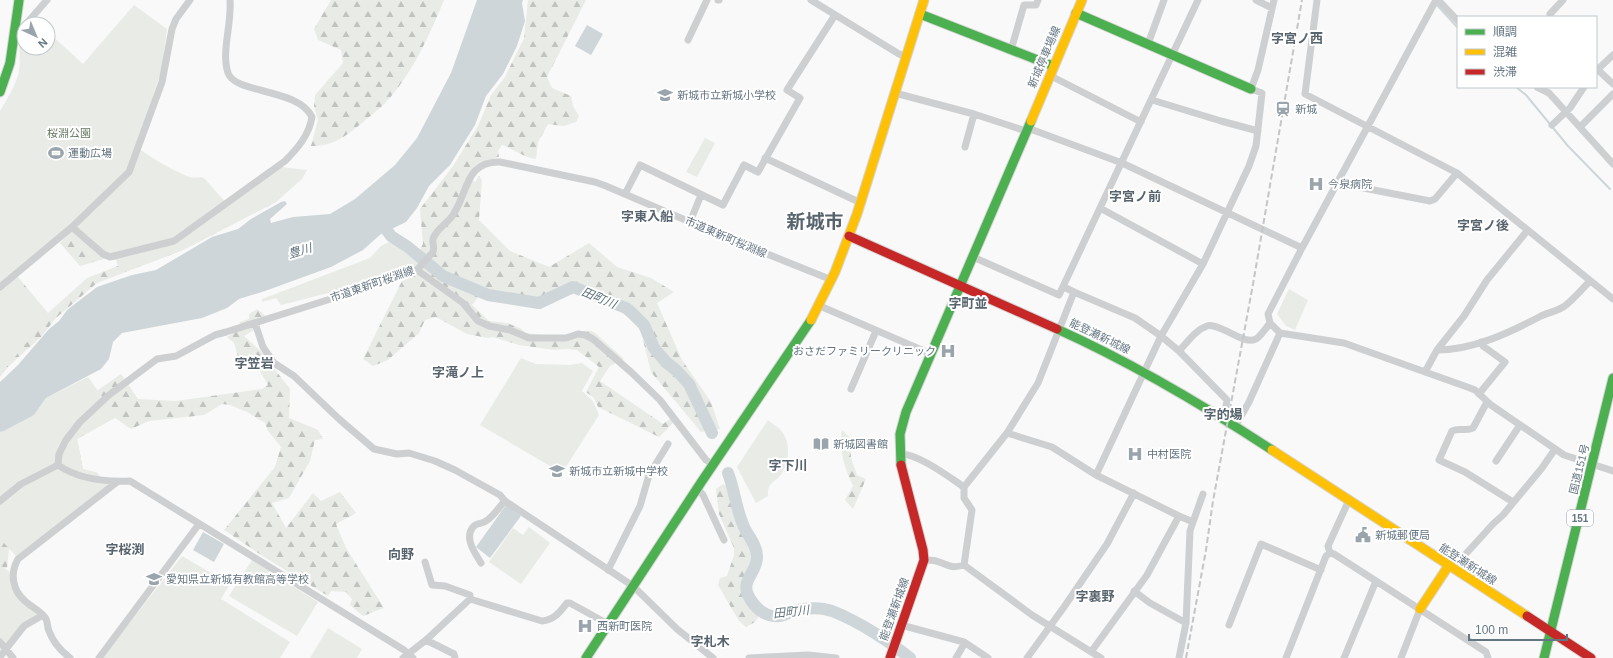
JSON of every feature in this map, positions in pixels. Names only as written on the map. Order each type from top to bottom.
[{"type":"main road","points":[[0,92],[10,63],[19,0]]},
{"type":"main road","points":[[586,658],[697,488],[807,328],[820,306],[832,280],[861,203],[924,0]]},
{"type":"main road","name":"新城停車場線","points":[[961,286],[1082,0]]},
{"type":"main road","points":[[1076,13],[1251,89]]},
{"type":"main road","points":[[920,14],[1011,50],[1051,71]]},
{"type":"main road","name":"能登瀬新城線","points":[[849,236],[1093,345],[1144,372],[1236,425],[1591,658]]},
{"type":"main road","points":[[924,560],[902,474],[900,434],[906,412],[961,286]]},
{"type":"main road","name":"国道151号","points":[[1544,658],[1552,632],[1613,378]]},
{"type":"main road","name":"能登瀬新城線","points":[[890,658],[924,560]]},
{"type":"main road","points":[[1420,609],[1451,567]]},
{"type":"street","points":[[33,16],[47,0]]},
{"type":"street","points":[[0,287],[72,227],[129,172],[162,82],[174,24],[190,0]]},
{"type":"street","points":[[72,227],[103,254],[110,257],[174,241],[285,161],[296,151],[306,136],[312,117],[309,110],[300,104],[274,93],[242,86],[233,81],[228,75],[226,64],[231,11],[230,0]]},
{"type":"street","points":[[688,40],[707,0]]},
{"type":"street","points":[[811,0],[906,57]]},
{"type":"street","points":[[1011,50],[1024,5],[1036,5],[1038,0]]},
{"type":"street","points":[[1148,44],[1164,0]]},
{"type":"street","points":[[973,257],[1059,295],[1198,0]]},
{"type":"street","points":[[1096,475],[1161,336],[1203,264],[1228,213],[1249,166],[1256,146],[1262,93],[1251,89],[1258,70],[1273,4],[1256,0]]},
{"type":"street","points":[[1317,0],[1305,94],[1457,173],[1613,299]]},
{"type":"street","points":[[1550,14],[1563,0]]},
{"type":"street","points":[[1457,20],[1436,1],[1302,248],[1268,314],[1270,323],[1280,333],[1344,343],[1470,388],[1487,402],[1555,449],[1573,459],[1613,471]]},
{"type":"street","points":[[625,194],[640,165],[724,205],[744,165],[758,172],[800,98],[787,90],[835,15]]},
{"type":"street","points":[[1597,68],[1613,55]]},
{"type":"street","points":[[1597,70],[1613,84]]},
{"type":"street","points":[[1051,71],[1141,122]]},
{"type":"street","points":[[1539,88],[1549,93],[1613,164]]},
{"type":"street","points":[[1552,125],[1566,112],[1583,88]]},
{"type":"street","points":[[895,93],[974,114],[1026,131],[1032,130],[1122,163],[1302,248]]},
{"type":"street","points":[[1580,126],[1613,94]]},
{"type":"street","points":[[1152,100],[1221,121],[1258,130]]},
{"type":"street","points":[[965,147],[974,114]]},
{"type":"street","points":[[765,158],[861,203]]},
{"type":"street","name":"市道東新町桜淵線","points":[[58,465],[59,454],[66,440],[80,422],[109,395],[151,362],[157,359],[176,356],[215,335],[356,291],[401,274],[417,270],[426,261],[434,249],[433,239],[455,212],[474,170],[483,164],[490,162],[500,162],[595,182],[832,280]]},
{"type":"street","points":[[1338,182],[1430,201],[1435,199],[1457,173]]},
{"type":"street","points":[[690,222],[702,195]]},
{"type":"street","points":[[1100,208],[1203,264]]},
{"type":"street","points":[[1425,372],[1436,350],[1464,316],[1487,280],[1528,231]]},
{"type":"street","points":[[417,270],[463,303],[478,321],[489,326],[510,330],[529,338],[566,338],[578,334],[585,335],[593,339],[660,400],[706,460],[713,465]]},
{"type":"street","points":[[1436,350],[1458,348],[1481,342],[1518,329],[1542,315],[1559,310],[1566,306],[1590,281]]},
{"type":"street","points":[[1064,287],[1135,318],[1161,336],[1179,351],[1227,400],[1224,418]]},
{"type":"street","points":[[964,565],[972,510],[964,498],[964,487],[1007,433],[1038,383],[1074,292]]},
{"type":"street","points":[[820,306],[931,354]]},
{"type":"street","points":[[255,323],[263,347],[274,363],[294,376],[338,419],[374,449],[397,454],[409,453],[435,461],[500,495],[505,501],[633,586],[677,629],[713,658]]},
{"type":"street","points":[[1179,351],[1200,329],[1208,326],[1213,325],[1237,336],[1253,340],[1258,338],[1270,323]]},
{"type":"street","points":[[851,389],[876,331]]},
{"type":"street","points":[[1236,425],[1249,402],[1280,333]]},
{"type":"street","points":[[1479,394],[1505,362],[1483,346],[1481,342]]},
{"type":"street","points":[[1487,402],[1473,428],[1469,430],[1456,429],[1452,431],[1439,460],[1465,472],[1513,502]]},
{"type":"street","points":[[1496,461],[1520,425]]},
{"type":"street","points":[[1007,433],[1052,447],[1106,481],[1134,493],[1192,522]]},
{"type":"street","points":[[608,570],[640,506],[649,476],[668,444]]},
{"type":"street","points":[[1451,567],[1513,502],[1542,468],[1555,449]]},
{"type":"street","points":[[900,454],[906,454],[930,465],[964,487]]},
{"type":"street","points":[[0,501],[21,484],[58,465],[68,472],[101,480],[117,482],[130,481],[408,656],[470,599]]},
{"type":"street","points":[[70,658],[60,650],[49,631],[47,620],[43,615],[23,600],[13,585],[13,567],[18,559],[117,482]]},
{"type":"street","points":[[697,488],[703,495],[724,540]]},
{"type":"street","points":[[1028,658],[1106,544],[1134,493]]},
{"type":"street","points":[[1179,658],[1186,623],[1190,531],[1203,494]]},
{"type":"street","points":[[1330,553],[1328,546],[1349,500]]},
{"type":"street","points":[[481,563],[472,547],[470,541],[470,531],[475,525],[486,521],[505,501]]},
{"type":"street","points":[[1091,652],[1147,575],[1179,516]]},
{"type":"street","points":[[99,658],[199,524]]},
{"type":"street","points":[[1229,625],[1261,544],[1321,570]]},
{"type":"street","points":[[1286,658],[1326,556],[1330,553]]},
{"type":"street","points":[[1330,553],[1334,554],[1486,652],[1488,658]]},
{"type":"street","points":[[924,560],[936,561],[948,567],[964,565]]},
{"type":"street","points":[[425,562],[432,585],[444,586],[470,595],[470,599]]},
{"type":"street","points":[[964,565],[1032,615],[1101,658]]},
{"type":"street","points":[[1344,658],[1376,581]]},
{"type":"street","points":[[1134,591],[1150,603],[1186,623]]},
{"type":"street","points":[[470,599],[542,620],[548,620],[555,617],[567,603],[570,603],[608,624]]},
{"type":"street","points":[[1401,658],[1420,609]]},
{"type":"street","points":[[0,657],[24,626],[43,615]]},
{"type":"street","points":[[901,625],[964,642],[988,658]]},
{"type":"street","points":[[426,640],[454,654],[455,658]]},
{"type":"street","points":[[0,642],[13,658]]},
{"type":"street","points":[[956,658],[964,642]]},
{"type":"street","points":[[748,658],[808,655],[836,658]]},
{"type":"green space","points":[[331,0],[444,0],[414,64],[389,99],[362,123],[338,140],[326,145],[311,146],[318,120],[314,106],[315,95],[343,63],[341,50],[318,40],[314,29]]},
{"type":"green space","points":[[528,0],[586,0],[547,77],[552,88],[571,96],[573,106],[579,116],[576,122],[563,126],[548,124],[538,142],[536,159],[502,145],[498,151],[499,157],[481,163],[474,168],[469,177],[475,182],[479,176],[482,180],[479,220],[510,251],[549,267],[589,243],[617,267],[651,278],[674,292],[657,303],[682,360],[711,402],[720,429],[701,432],[651,372],[640,328],[622,312],[571,291],[540,300],[503,301],[480,295],[472,305],[489,321],[507,323],[520,328],[526,333],[560,337],[579,331],[591,331],[595,333],[624,359],[610,366],[600,381],[663,424],[671,418],[673,423],[659,437],[598,407],[594,398],[586,392],[599,367],[577,350],[555,350],[519,345],[493,337],[488,338],[467,334],[436,317],[425,320],[419,333],[388,360],[373,366],[363,359],[400,285],[423,244],[420,209],[453,166],[478,126],[491,95],[505,77],[524,38]]},
{"type":"green space","name":"桜淵公園","points":[[134,5],[167,29],[162,69],[136,147],[181,174],[191,178],[204,178],[227,204],[281,167],[307,170],[302,179],[276,202],[183,250],[133,269],[119,255],[104,253],[72,223],[13,274],[48,317],[0,375],[0,111],[18,76],[20,56],[56,56],[56,39],[83,64]]},
{"type":"green space","points":[[705,138],[715,143],[697,177],[686,172]]},
{"type":"green space","points":[[296,181],[276,202],[183,250],[97,283],[56,318],[41,337],[10,365],[0,377],[0,293],[18,277],[48,313],[87,278],[118,266],[116,260],[104,259],[80,266],[60,243],[72,230],[103,255]]},
{"type":"green space","points":[[389,242],[404,250],[418,261],[415,266],[412,265],[328,293],[281,305],[276,298],[262,302],[262,299],[370,258],[381,246]]},
{"type":"green space","points":[[1289,289],[1308,300],[1295,330],[1286,326],[1277,314]]},
{"type":"green space","points":[[257,309],[266,316],[259,327],[244,336],[264,354],[260,362],[267,370],[273,367],[290,389],[289,418],[318,430],[323,439],[315,440],[310,461],[289,498],[272,503],[286,528],[313,493],[321,501],[340,492],[356,513],[336,524],[346,548],[384,608],[363,616],[350,605],[352,599],[346,592],[331,591],[328,596],[264,557],[224,530],[275,467],[281,447],[268,431],[265,423],[247,412],[230,405],[222,404],[204,415],[149,421],[131,429],[115,418],[77,439],[83,469],[98,473],[10,540],[7,568],[0,567],[0,447],[88,397],[121,374],[138,399],[176,401],[262,389],[268,385],[258,368],[240,363],[234,343],[227,337],[237,331],[240,322],[249,319],[249,314]]},
{"type":"green space","points":[[521,358],[536,364],[570,365],[582,363],[593,371],[582,391],[593,401],[599,415],[562,473],[480,425]]},
{"type":"green space","points":[[88,377],[114,417],[77,439],[83,469],[98,473],[101,480],[114,483],[17,557],[2,541],[0,552],[0,432],[34,415],[46,398]]},
{"type":"green space","points":[[768,420],[781,430],[785,436],[788,452],[784,469],[780,476],[770,485],[768,496],[756,503],[737,467]]},
{"type":"green space","points":[[842,430],[850,438],[851,458],[857,475],[866,479],[853,509],[845,500],[853,486],[843,459],[841,444]]},
{"type":"green space","points":[[723,484],[730,488],[746,532],[755,548],[756,556],[748,578],[746,594],[750,604],[759,616],[755,622],[746,627],[739,621],[718,585],[720,578],[727,576],[734,555],[734,548],[719,514],[716,489]]},
{"type":"green space","points":[[529,527],[550,543],[521,584],[489,562],[513,528],[523,535]]},
{"type":"green space","points":[[182,556],[230,584],[221,599],[290,642],[280,658],[102,658]]},
{"type":"green space","points":[[252,560],[318,602],[297,636],[229,596]]},
{"type":"green space","points":[[0,565],[10,572],[11,586],[41,614],[0,655]]},
{"type":"green space","points":[[328,628],[362,649],[357,658],[310,658]]},
{"type":"water","name":"豊川","points":[[477,0],[523,0],[522,3],[525,21],[517,46],[503,74],[486,96],[475,125],[450,165],[429,186],[417,208],[406,222],[381,234],[363,250],[331,267],[239,299],[227,308],[202,318],[122,333],[113,342],[109,359],[101,369],[46,398],[34,415],[0,432],[0,382],[18,365],[49,329],[59,321],[67,310],[97,287],[132,275],[156,270],[212,237],[238,229],[251,219],[281,202],[285,201],[287,204],[270,219],[271,223],[293,217],[330,214],[355,199],[395,165],[417,138],[451,73]]},
{"type":"water","points":[[587,25],[603,34],[591,55],[575,46]]},
{"type":"water","points":[[506,505],[521,516],[490,558],[476,547]]},
{"type":"water","points":[[203,532],[224,544],[214,562],[193,550]]},
{"type":"waterway","points":[[1436,4],[1457,27]]},
{"type":"waterway","points":[[1517,88],[1526,95],[1568,146],[1610,189]]},
{"type":"waterway","name":"田町川","points":[[378,218],[391,236],[408,247],[443,276],[488,295],[539,303],[573,287],[626,308],[644,325],[654,348],[689,384],[712,433]]},
{"type":"waterway","name":"田町川","points":[[728,473],[742,522],[757,552],[757,561],[748,580],[746,590],[750,599],[760,611],[774,616],[783,616],[793,611],[818,608],[832,611],[873,632],[910,658]]},
{"type":"railway","points":[[1186,658],[1302,0]]},
{"type":"traffic: fast","points":[[0,92],[10,63],[19,0]]},
{"type":"traffic: fast","points":[[1076,13],[1251,89]]},
{"type":"traffic: fast","points":[[920,14],[1053,66]]},
{"type":"traffic: fast","points":[[901,465],[900,434],[906,412],[1031,121]]},
{"type":"traffic: fast","points":[[586,658],[702,481],[811,320]]},
{"type":"traffic: fast","points":[[1057,329],[1113,356],[1167,385],[1272,450]]},
{"type":"traffic: fast","points":[[1544,658],[1613,378]]},
{"type":"traffic: slow","points":[[811,320],[835,272],[857,214],[924,0]]},
{"type":"traffic: slow","points":[[1031,121],[1082,0]]},
{"type":"traffic: slow","points":[[1272,450],[1527,616]]},
{"type":"traffic: slow","points":[[1420,609],[1449,565]]},
{"type":"traffic: jam","points":[[849,236],[1057,329]]},
{"type":"traffic: jam","points":[[890,658],[924,560],[923,550],[901,465]]},
{"type":"traffic: jam","points":[[1527,616],[1591,658]]},
{"type":"place","name":"新城市立新城小学校","points":[[665,95]]},
{"type":"place","name":"新城","points":[[1283,109]]},
{"type":"place","name":"運動広場","points":[[56,153]]},
{"type":"place","name":"今泉病院","points":[[1316,184]]},
{"type":"place","name":"おさだファミリークリニック","points":[[948,351]]},
{"type":"place","name":"新城図書館","points":[[821,444]]},
{"type":"place","name":"中村医院","points":[[1135,454]]},
{"type":"place","name":"新城市立新城中学校","points":[[557,471]]},
{"type":"place","name":"新城郵便局","points":[[1363,535]]},
{"type":"place","name":"愛知県立新城有教館高等学校","points":[[154,579]]},
{"type":"place","name":"西新町医院","points":[[585,626]]},
{"type":"district","name":"字宮ノ西","points":[[1297,38]]},
{"type":"district","name":"字宮ノ前","points":[[1135,196]]},
{"type":"district","name":"字東入船","points":[[647,216]]},
{"type":"district","name":"新城市","points":[[815,221]]},
{"type":"district","name":"字宮ノ後","points":[[1483,225]]},
{"type":"district","name":"字町並","points":[[968,303]]},
{"type":"district","name":"字笠岩","points":[[254,363]]},
{"type":"district","name":"字滝ノ上","points":[[458,372]]},
{"type":"district","name":"字的場","points":[[1223,414]]},
{"type":"district","name":"字下川","points":[[788,465]]},
{"type":"district","name":"字桜渕","points":[[125,549]]},
{"type":"district","name":"向野","points":[[401,554]]},
{"type":"district","name":"字裏野","points":[[1095,596]]},
{"type":"district","name":"字札木","points":[[710,641]]}]
